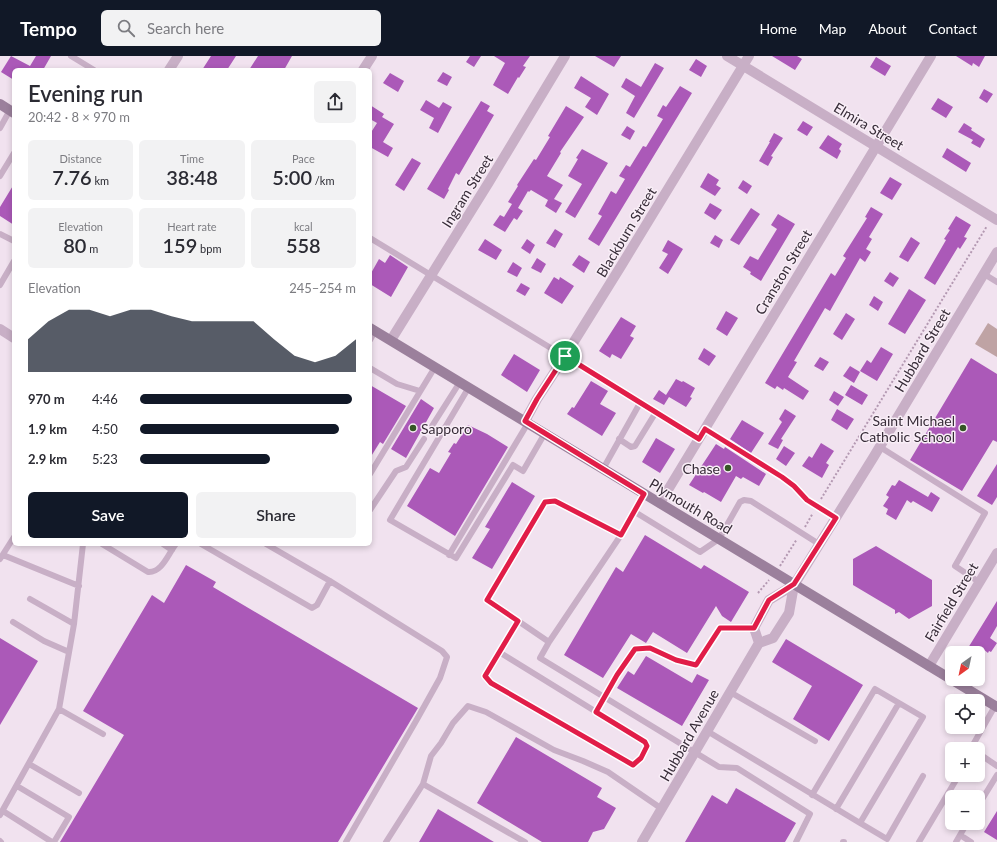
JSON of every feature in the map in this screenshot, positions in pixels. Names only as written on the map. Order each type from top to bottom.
[{"type":"main road","points":[[0,104],[12,112]]},
{"type":"main road","name":"Plymouth Road","points":[[372,333],[391,340],[996,706]]},
{"type":"street","points":[[170,68],[178,56]]},
{"type":"street","points":[[364,68],[372,56]]},
{"type":"street","name":"Ingram Street","points":[[391,340],[565,56]]},
{"type":"street","name":"Elmira Street","points":[[727,56],[995,219]]},
{"type":"street","name":"Blackburn Street","points":[[527,422],[537,399],[565,356],[749,56]]},
{"type":"street","name":"Cranston Street","points":[[660,503],[931,56]]},
{"type":"street","name":"Hubbard Street","points":[[794,584],[880,447],[997,252]]},
{"type":"street","points":[[0,329],[12,337]]},
{"type":"street","name":"Fairfield Street","points":[[929,666],[997,553]]},
{"type":"street","points":[[794,584],[789,613],[773,638],[759,643],[754,628],[769,600],[794,584]]},
{"type":"street","name":"Hubbard Avenue","points":[[642,842],[759,643]]},
{"type":"lane","points":[[71,56],[91,68]]},
{"type":"lane","points":[[0,128],[12,112]]},
{"type":"lane","points":[[0,176],[12,156]]},
{"type":"lane","points":[[0,234],[12,240]]},
{"type":"lane","points":[[372,242],[431,275],[699,439]]},
{"type":"lane","points":[[0,285],[12,264]]},
{"type":"lane","points":[[984,274],[997,282]]},
{"type":"lane","points":[[372,471],[435,367]]},
{"type":"lane","points":[[372,369],[397,384],[420,391]]},
{"type":"lane","points":[[432,426],[464,385]]},
{"type":"lane","points":[[464,385],[390,520],[456,558],[513,465],[523,471],[545,434]]},
{"type":"lane","points":[[603,469],[618,439],[640,403]]},
{"type":"lane","points":[[618,439],[631,446],[635,446],[656,412]]},
{"type":"lane","points":[[449,555],[527,422]]},
{"type":"lane","points":[[705,429],[782,477],[794,486],[807,500],[836,518]]},
{"type":"lane","points":[[372,507],[396,471],[406,467],[424,439]]},
{"type":"lane","points":[[880,447],[985,513],[955,566],[979,582]]},
{"type":"lane","points":[[644,494],[621,535],[549,642],[540,658],[605,696],[719,767],[737,768],[810,814],[796,842]]},
{"type":"lane","points":[[635,512],[700,552],[719,539],[740,502],[744,500],[750,501],[819,544]]},
{"type":"lane","points":[[549,642],[487,600],[545,502],[555,501],[621,535]]},
{"type":"lane","points":[[12,540],[1,557],[78,586]]},
{"type":"lane","points":[[17,786],[69,817],[53,842],[1,813],[59,709],[74,624],[83,546]]},
{"type":"lane","points":[[105,546],[148,572],[153,573],[159,569],[175,546]]},
{"type":"lane","points":[[166,546],[172,550]]},
{"type":"lane","points":[[204,546],[312,608],[317,605],[330,581]]},
{"type":"lane","points":[[269,546],[330,581],[442,651],[447,658],[440,678],[346,842]]},
{"type":"lane","points":[[30,598],[74,624]]},
{"type":"lane","points":[[499,652],[645,742],[647,746],[641,758],[633,765],[491,683],[485,676],[499,652],[518,621]]},
{"type":"lane","points":[[12,622],[44,641],[69,652]]},
{"type":"lane","points":[[596,712],[617,675],[635,649],[650,648],[676,660],[696,665],[720,628],[754,628]]},
{"type":"lane","points":[[812,795],[875,689],[923,717],[860,823]]},
{"type":"lane","points":[[730,692],[815,741]]},
{"type":"lane","points":[[836,809],[899,703]]},
{"type":"lane","points":[[386,842],[423,784],[431,756],[453,723],[468,706],[486,712],[554,750],[608,772],[662,810]]},
{"type":"lane","points":[[975,742],[996,706]]},
{"type":"lane","points":[[59,709],[103,734]]},
{"type":"lane","points":[[707,731],[887,839],[923,776]]},
{"type":"lane","points":[[985,758],[997,766]]},
{"type":"lane","points":[[29,764],[79,793]]},
{"type":"lane","points":[[985,795],[997,775]]},
{"type":"lane","points":[[919,842],[955,782]]},
{"type":"lane","points":[[423,784],[525,842]]},
{"type":"lane","points":[[956,842],[963,830]]},
{"type":"lane","points":[[960,835],[971,842]]},
{"type":"path","points":[[758,593],[783,562],[995,219]]},
{"type":"shaded area","points":[[988,323],[997,329],[997,357],[975,344]]},
{"type":"building","points":[[11,56],[30,66],[36,56],[51,56],[44,68],[12,68],[12,79],[1,72]]},
{"type":"building","points":[[211,56],[236,56],[228,68],[203,68]]},
{"type":"building","points":[[258,56],[292,56],[285,68],[250,68]]},
{"type":"building","points":[[470,56],[481,56],[474,67],[466,62]]},
{"type":"building","points":[[494,56],[530,56],[523,66],[526,67],[508,94],[493,85],[505,63]]},
{"type":"building","points":[[595,56],[621,56],[614,67]]},
{"type":"building","points":[[772,56],[797,56],[802,59],[795,70]]},
{"type":"building","points":[[956,56],[985,56],[979,67],[973,63],[972,66]]},
{"type":"building","points":[[876,57],[891,66],[885,76],[870,67]]},
{"type":"building","points":[[696,59],[707,66],[701,77],[689,70]]},
{"type":"building","points":[[655,63],[664,68],[634,118],[626,113],[635,96],[621,87],[626,78],[641,87]]},
{"type":"building","points":[[443,72],[452,77],[447,86],[437,81]]},
{"type":"building","points":[[390,73],[404,81],[398,92],[383,83]]},
{"type":"building","points":[[581,76],[609,94],[597,115],[585,107],[591,98],[574,88]]},
{"type":"building","points":[[680,86],[692,93],[599,246],[588,239],[602,216],[598,214],[611,191],[616,194],[625,179],[619,176],[626,165],[630,167],[643,146],[646,147],[663,119],[657,116],[663,105],[666,107]]},
{"type":"building","points":[[984,89],[993,94],[987,103],[979,98]]},
{"type":"building","points":[[938,98],[953,107],[946,118],[931,109]]},
{"type":"building","points":[[426,100],[439,108],[443,102],[452,107],[438,133],[429,128],[434,118],[420,110]]},
{"type":"building","points":[[481,101],[490,106],[487,111],[494,115],[459,175],[456,173],[444,199],[427,189]]},
{"type":"building","points":[[372,106],[384,114],[382,117],[394,124],[383,142],[393,148],[388,157],[372,148],[372,131],[377,123],[372,120]]},
{"type":"building","points":[[566,106],[584,117],[560,152],[561,153],[547,176],[563,185],[554,199],[562,203],[556,213],[545,206],[548,200],[531,190],[529,192],[528,191],[518,208],[523,211],[517,220],[514,218],[505,232],[493,225],[500,215],[504,217],[512,204],[508,202],[518,186],[517,185],[534,159],[536,160]]},
{"type":"building","points":[[803,121],[813,127],[807,136],[797,130]]},
{"type":"building","points":[[964,123],[972,128],[971,130],[985,139],[980,148],[971,143],[973,140],[958,132]]},
{"type":"building","points":[[627,126],[635,131],[630,140],[621,135]]},
{"type":"building","points":[[774,133],[783,138],[771,156],[773,157],[768,166],[759,161]]},
{"type":"building","points":[[828,135],[842,144],[839,149],[841,151],[837,159],[819,148]]},
{"type":"building","points":[[947,148],[971,163],[966,172],[942,157]]},
{"type":"building","points":[[582,149],[608,163],[575,218],[565,212],[582,184],[568,176]]},
{"type":"building","points":[[412,158],[421,163],[404,191],[395,185]]},
{"type":"building","points":[[708,173],[719,180],[716,185],[721,188],[715,196],[700,187]]},
{"type":"building","points":[[890,177],[902,184],[892,200],[880,193]]},
{"type":"building","points":[[743,180],[752,186],[747,194],[738,188]]},
{"type":"building","points":[[12,187],[12,224],[0,216],[0,207]]},
{"type":"building","points":[[710,203],[722,210],[715,220],[704,213]]},
{"type":"building","points":[[871,207],[883,214],[869,237],[872,239],[866,249],[871,252],[865,262],[860,258],[830,311],[825,308],[794,361],[797,362],[788,377],[809,391],[803,400],[784,388],[783,390],[777,386],[775,389],[765,383],[831,273],[835,276],[846,258],[843,256],[867,218],[865,217]]},
{"type":"building","points":[[751,208],[760,214],[739,245],[730,240]]},
{"type":"building","points":[[778,214],[795,224],[761,281],[750,274],[751,272],[743,267],[750,256],[758,260],[777,229],[771,225]]},
{"type":"building","points":[[956,216],[971,225],[964,237],[967,238],[960,249],[958,247],[935,285],[924,278],[946,240],[944,239],[950,230],[948,229]]},
{"type":"building","points":[[555,229],[563,234],[555,248],[546,243]]},
{"type":"building","points":[[715,235],[723,240],[719,248],[710,243]]},
{"type":"building","points":[[911,237],[920,243],[908,262],[899,257]]},
{"type":"building","points":[[485,239],[502,250],[496,260],[478,250]]},
{"type":"building","points":[[527,239],[535,245],[530,254],[521,248]]},
{"type":"building","points":[[668,240],[683,249],[668,274],[659,268],[668,254],[662,251]]},
{"type":"building","points":[[390,255],[408,267],[391,297],[372,285],[372,271],[379,259],[385,263]]},
{"type":"building","points":[[579,255],[590,262],[584,273],[572,265]]},
{"type":"building","points":[[537,258],[546,264],[541,273],[531,268]]},
{"type":"building","points":[[513,262],[522,268],[517,277],[507,272]]},
{"type":"building","points":[[890,272],[899,278],[893,287],[884,281]]},
{"type":"building","points":[[554,277],[559,280],[560,277],[574,286],[562,304],[544,293]]},
{"type":"building","points":[[521,283],[530,288],[525,296],[516,291]]},
{"type":"building","points":[[909,289],[926,300],[905,334],[888,324]]},
{"type":"building","points":[[874,296],[883,302],[878,311],[869,305]]},
{"type":"building","points":[[726,311],[738,318],[727,336],[716,329]]},
{"type":"building","points":[[846,313],[855,319],[842,340],[833,334]]},
{"type":"building","points":[[621,317],[636,326],[630,336],[634,338],[621,359],[612,354],[610,358],[599,351]]},
{"type":"building","points":[[881,347],[893,354],[877,381],[860,371],[867,360],[871,363]]},
{"type":"building","points":[[704,348],[716,356],[709,366],[698,359]]},
{"type":"building","points":[[514,354],[540,370],[527,392],[501,375]]},
{"type":"building","points":[[820,357],[829,362],[823,371],[814,366]]},
{"type":"building","name":"Saint Michael Catholic School","points":[[971,358],[997,374],[997,442],[993,440],[962,491],[910,460]]},
{"type":"building","points":[[850,366],[860,372],[854,383],[843,376]]},
{"type":"building","points":[[676,379],[695,388],[690,397],[692,398],[686,407],[669,397],[664,405],[653,399],[659,390],[666,395]]},
{"type":"building","points":[[591,381],[608,391],[600,404],[616,413],[602,436],[567,414],[572,407],[574,408]]},
{"type":"building","points":[[851,385],[868,395],[862,405],[845,395]]},
{"type":"building","points":[[372,386],[406,406],[383,444],[380,442],[372,455]]},
{"type":"building","points":[[834,391],[844,397],[838,406],[829,400]]},
{"type":"building","name":"Sapporo","points":[[421,399],[434,408],[406,458],[391,449]]},
{"type":"building","points":[[785,409],[796,416],[781,439],[783,440],[778,449],[768,444],[782,422],[779,419]]},
{"type":"building","points":[[837,409],[854,419],[847,430],[831,420]]},
{"type":"building","points":[[742,420],[764,433],[751,453],[730,439]]},
{"type":"building","points":[[468,425],[487,434],[508,447],[455,536],[407,506],[430,468],[439,473],[451,453],[448,452],[454,443],[456,444]]},
{"type":"building","points":[[656,438],[675,449],[660,473],[642,462]]},
{"type":"building","points":[[821,443],[834,451],[826,463],[829,465],[822,478],[802,466],[809,456],[812,458]]},
{"type":"building","name":"Chase","points":[[716,444],[724,449],[725,447],[766,474],[759,486],[743,477],[741,479],[736,476],[721,502],[689,485]]},
{"type":"building","points":[[784,446],[795,453],[786,466],[776,459]]},
{"type":"building","points":[[997,464],[997,497],[992,505],[977,496]]},
{"type":"building","points":[[899,480],[928,497],[931,492],[940,498],[932,512],[913,501],[911,503],[907,500],[896,520],[886,514],[888,509],[883,506],[889,497],[886,495],[892,485],[895,486]]},
{"type":"building","points":[[512,482],[535,496],[492,569],[472,558],[490,529],[485,527]]},
{"type":"building","points":[[645,535],[701,569],[704,565],[749,592],[731,622],[722,616],[716,606],[687,653],[653,632],[646,643],[631,634],[603,678],[564,655],[616,567],[623,572]]},
{"type":"building","points":[[876,546],[932,580],[932,606],[909,619],[899,612],[895,614],[895,610],[853,585],[853,559]]},
{"type":"building","points":[[186,565],[216,582],[213,587],[418,708],[338,842],[60,842],[124,735],[83,711],[152,595],[164,603]]},
{"type":"building","points":[[997,601],[997,626],[990,638],[997,643],[991,652],[989,651],[988,653],[985,651],[985,646],[969,646]]},
{"type":"building","points":[[0,638],[38,661],[0,725]]},
{"type":"building","points":[[786,639],[863,685],[829,741],[793,719],[812,686],[772,662]]},
{"type":"building","points":[[646,656],[692,683],[697,674],[709,680],[682,726],[617,688],[628,671],[634,675]]},
{"type":"building","points":[[516,737],[602,788],[597,797],[616,808],[604,829],[593,832],[588,842],[542,842],[477,803]]},
{"type":"building","points":[[736,788],[796,823],[785,842],[685,842],[712,795],[727,804]]},
{"type":"building","points":[[438,809],[494,842],[419,842]]},
{"type":"building","points":[[997,811],[997,840],[984,832]]},
{"type":"place","name":"Sapporo","points":[[413,428]]},
{"type":"place","name":"Saint Michael Catholic School","points":[[963,428]]},
{"type":"place","name":"Chase","points":[[728,468]]},
{"type":"route","points":[[565,356],[699,439],[705,429],[782,477],[794,486],[807,500],[836,518],[794,584],[769,600],[754,628],[720,628],[696,665],[676,660],[650,648],[635,649],[617,675],[596,712],[645,742],[647,746],[641,758],[633,765],[491,683],[485,676],[518,621],[487,600],[545,502],[555,501],[608,530],[621,535],[644,494],[525,421],[537,399],[565,356]]}]
